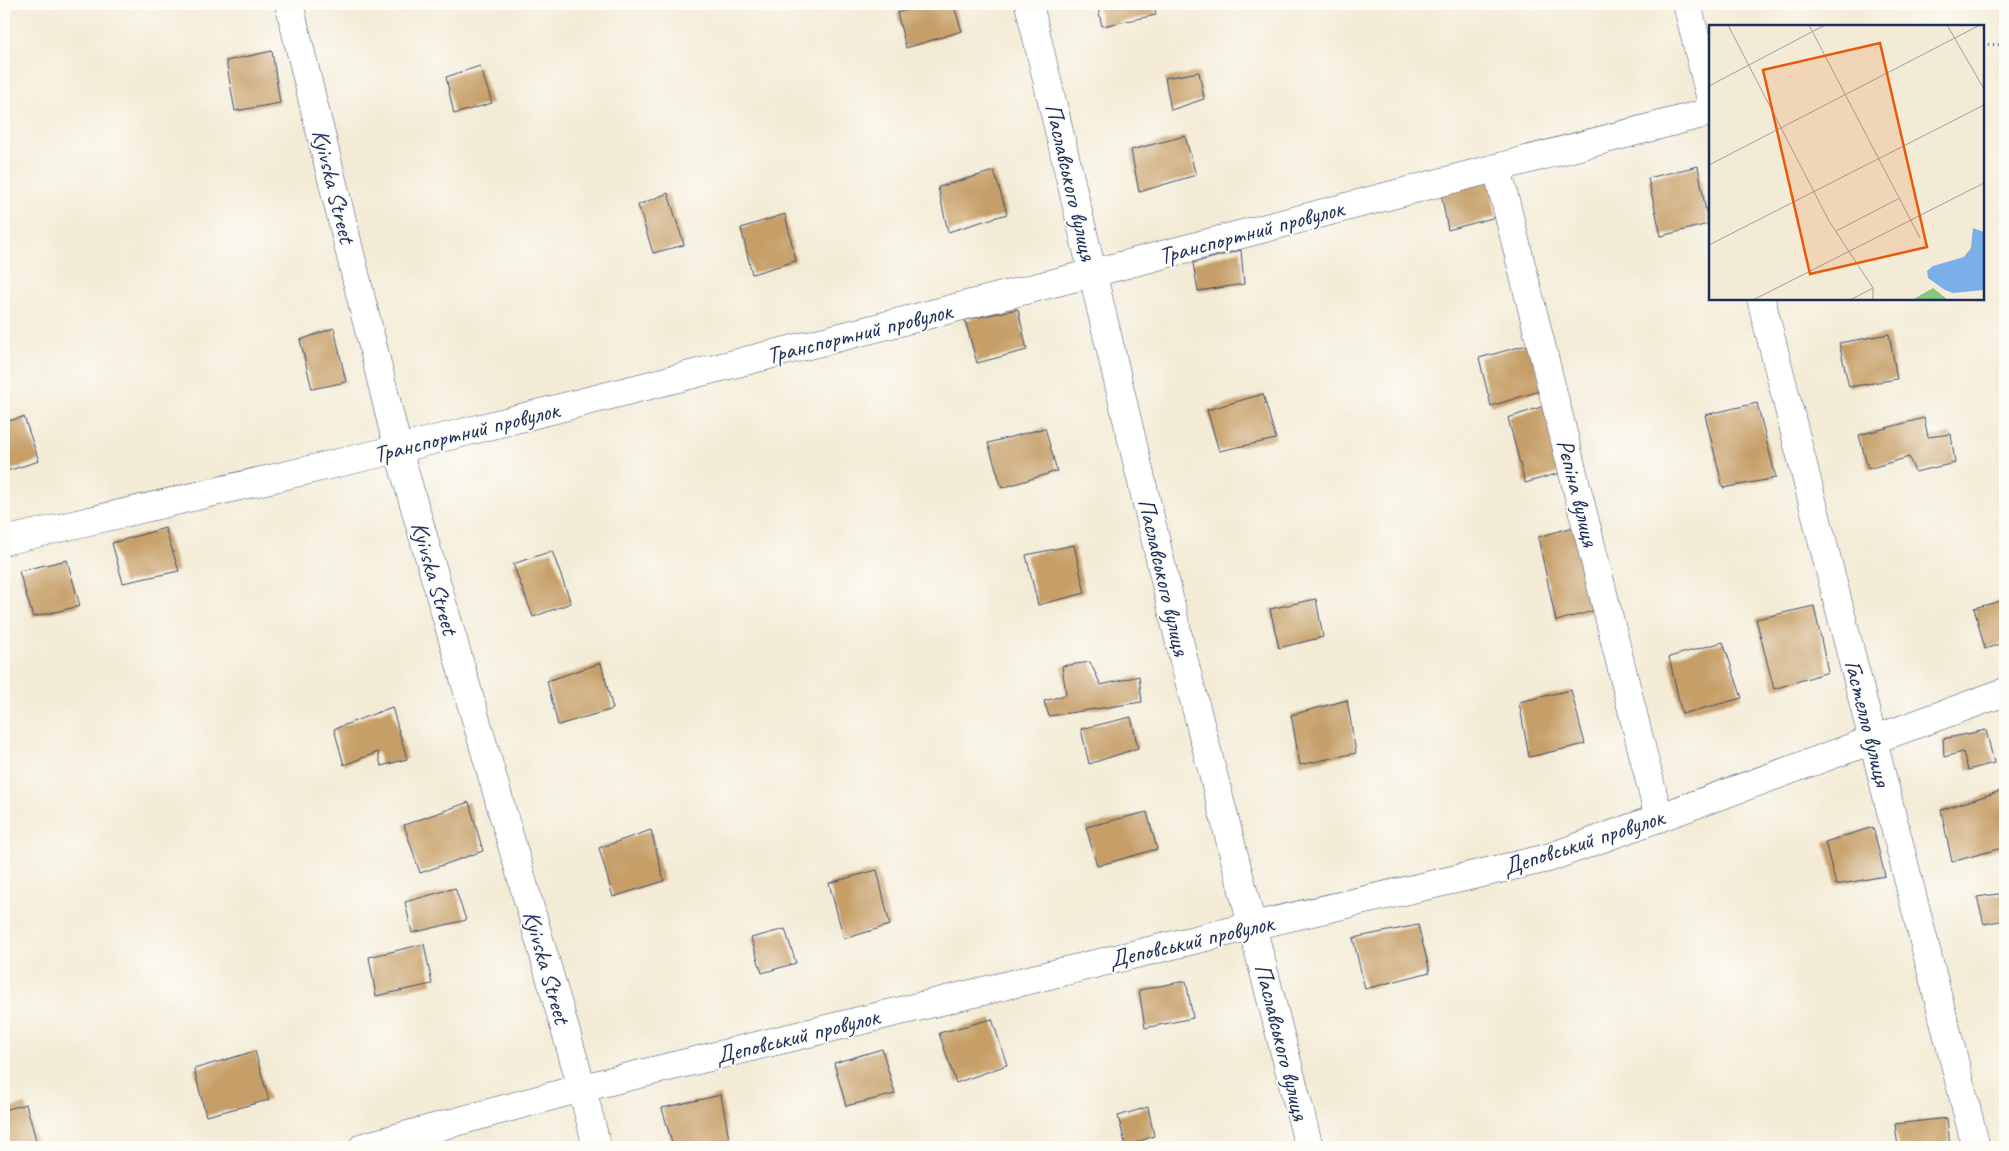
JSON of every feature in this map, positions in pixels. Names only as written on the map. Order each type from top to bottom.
[{"type":"street","name":"Kyivska Street","points":[[289,4],[398,450],[582,1088],[597,1147]]},
{"type":"street","name":"Паславського вулиця","points":[[1029,4],[1185,665],[1309,1147]]},
{"type":"street","points":[[1687,4],[1709,92]]},
{"type":"street","name":"Транспортний провулок","points":[[4,541],[398,450],[1093,273],[1709,112]]},
{"type":"street","name":"Рєпіна вулиця","points":[[1498,168],[1659,818]]},
{"type":"street","name":"Гастелло вулиця","points":[[1761,300],[1976,1147]]},
{"type":"street","name":"Деповський провулок","points":[[363,1147],[582,1088],[1252,926],[1548,858],[2005,692]]},
{"type":"path","points":[[1984,44],[2005,45]]},
{"type":"building","points":[[926,4],[953,4],[962,31],[906,48],[897,13]]},
{"type":"building","points":[[1097,4],[1154,4],[1156,15],[1102,26]]},
{"type":"building","points":[[272,51],[280,103],[235,111],[226,61]]},
{"type":"building","points":[[480,66],[492,103],[454,114],[446,77]]},
{"type":"building","points":[[1199,72],[1204,99],[1171,110],[1165,78]]},
{"type":"building","points":[[1185,136],[1196,175],[1139,192],[1131,150]]},
{"type":"building","points":[[1698,166],[1708,224],[1661,236],[1648,178]]},
{"type":"building","points":[[994,171],[1007,214],[948,232],[938,187]]},
{"type":"building","points":[[1490,180],[1496,217],[1448,230],[1441,193]]},
{"type":"building","points":[[668,193],[684,245],[653,253],[638,205]]},
{"type":"building","points":[[785,214],[796,261],[752,274],[741,228]]},
{"type":"building","points":[[1241,250],[1244,284],[1198,291],[1193,263]]},
{"type":"building","points":[[1018,309],[1027,350],[977,363],[965,320]]},
{"type":"building","points":[[334,328],[346,382],[312,389],[300,340]]},
{"type":"building","points":[[1889,334],[1897,379],[1849,387],[1839,343]]},
{"type":"building","points":[[1530,344],[1543,390],[1491,406],[1479,358]]},
{"type":"building","points":[[1263,394],[1276,439],[1219,451],[1207,410]]},
{"type":"building","points":[[1757,403],[1776,478],[1723,488],[1705,415]]},
{"type":"building","points":[[1547,405],[1563,472],[1525,483],[1508,418]]},
{"type":"building","points":[[24,417],[39,461],[4,472],[4,422]]},
{"type":"building","points":[[1924,418],[1928,437],[1951,434],[1955,463],[1915,472],[1909,457],[1868,469],[1859,435]]},
{"type":"building","points":[[1045,428],[1057,471],[1002,488],[988,443]]},
{"type":"building","points":[[1577,526],[1597,610],[1556,621],[1538,537]]},
{"type":"building","points":[[165,528],[179,571],[123,583],[112,543]]},
{"type":"building","points":[[1074,545],[1085,593],[1038,605],[1026,555]]},
{"type":"building","points":[[552,551],[571,603],[533,617],[513,564]]},
{"type":"building","points":[[67,560],[80,606],[33,617],[19,571]]},
{"type":"building","points":[[1316,599],[1323,637],[1279,648],[1270,609]]},
{"type":"building","points":[[2005,600],[2005,642],[1985,649],[1974,608]]},
{"type":"building","points":[[1814,606],[1828,672],[1774,689],[1756,619]]},
{"type":"building","points":[[1723,642],[1742,698],[1682,714],[1669,657]]},
{"type":"building","points":[[1090,662],[1101,685],[1139,676],[1142,702],[1049,716],[1044,701],[1066,695],[1062,666]]},
{"type":"building","points":[[601,663],[613,709],[558,725],[547,681]]},
{"type":"building","points":[[1571,690],[1585,744],[1529,757],[1519,702]]},
{"type":"building","points":[[1347,700],[1356,753],[1300,765],[1291,715]]},
{"type":"building","points":[[392,707],[407,759],[381,766],[378,752],[344,765],[334,729]]},
{"type":"building","points":[[1131,717],[1138,748],[1089,764],[1081,729]]},
{"type":"building","points":[[1986,730],[1994,763],[1968,770],[1963,752],[1944,757],[1943,739]]},
{"type":"building","points":[[2004,790],[2005,847],[1952,862],[1941,810]]},
{"type":"building","points":[[469,802],[483,851],[420,873],[404,825]]},
{"type":"building","points":[[1147,812],[1157,849],[1097,866],[1086,827]]},
{"type":"building","points":[[1873,827],[1885,876],[1836,885],[1825,842]]},
{"type":"building","points":[[651,830],[664,881],[613,897],[599,848]]},
{"type":"building","points":[[877,870],[890,925],[844,939],[829,883]]},
{"type":"building","points":[[455,888],[466,920],[412,933],[405,902]]},
{"type":"building","points":[[2005,893],[2005,920],[1984,924],[1977,897]]},
{"type":"building","points":[[1418,925],[1430,972],[1365,989],[1353,938]]},
{"type":"building","points":[[785,929],[796,963],[762,973],[751,938]]},
{"type":"building","points":[[424,944],[432,984],[376,996],[369,957]]},
{"type":"building","points":[[1186,981],[1193,1018],[1145,1028],[1139,990]]},
{"type":"building","points":[[992,1019],[1007,1065],[956,1083],[939,1033]]},
{"type":"building","points":[[882,1049],[895,1094],[846,1106],[834,1063]]},
{"type":"building","points":[[255,1051],[269,1100],[206,1116],[194,1069]]},
{"type":"building","points":[[721,1095],[730,1144],[713,1147],[673,1147],[662,1108]]},
{"type":"building","points":[[26,1104],[38,1147],[4,1147],[4,1110]]},
{"type":"building","points":[[1148,1107],[1154,1136],[1126,1146],[1118,1116]]},
{"type":"building","points":[[1947,1118],[1950,1147],[1898,1147],[1895,1124]]}]
